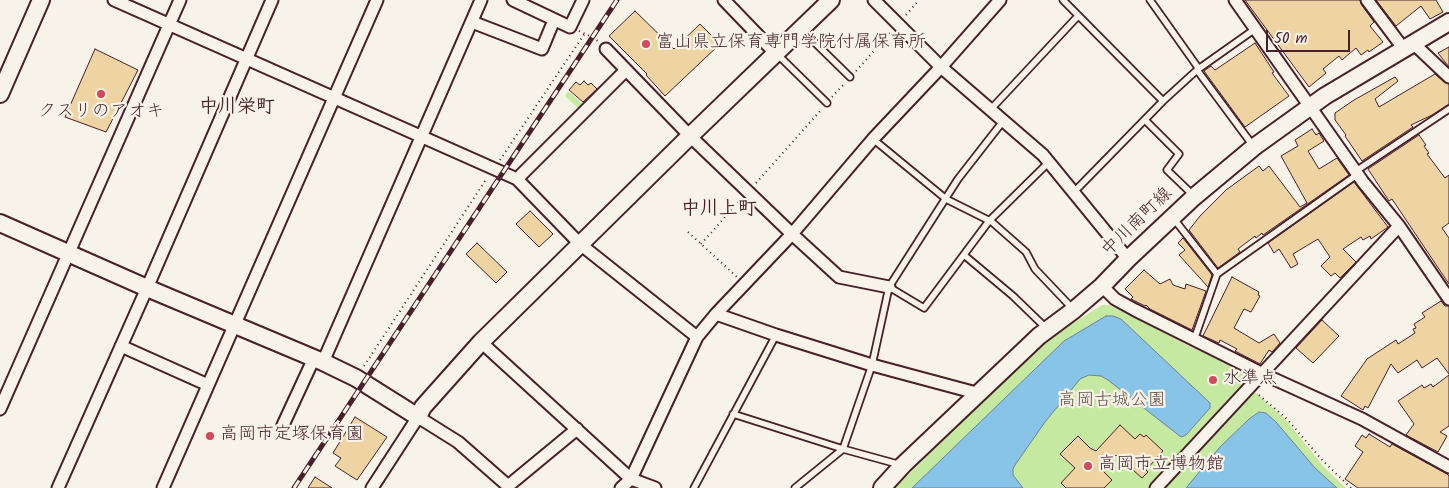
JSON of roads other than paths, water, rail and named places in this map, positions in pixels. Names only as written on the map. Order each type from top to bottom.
[{"type":"street","points":[[0,94],[41,0]]},
{"type":"street","points":[[114,0],[517,179],[580,244],[697,337]]},
{"type":"street","points":[[0,409],[180,0]]},
{"type":"street","points":[[58,488],[272,0]]},
{"type":"street","points":[[163,488],[377,0]]},
{"type":"street","points":[[283,425],[318,360],[422,136],[481,0]]},
{"type":"street","points":[[513,0],[570,27],[583,0]]},
{"type":"street","points":[[724,0],[776,54]]},
{"type":"street","points":[[372,488],[424,407],[481,342],[831,0]]},
{"type":"street","points":[[874,0],[942,66],[1043,155],[1128,259]]},
{"type":"street","points":[[1235,0],[1357,173],[1399,226],[1449,299]]},
{"type":"street","points":[[1367,0],[1408,46],[1449,77]]},
{"type":"street","points":[[621,488],[631,479],[697,337],[716,314],[792,234],[873,139],[942,66],[998,1]]},
{"type":"street","points":[[472,22],[542,49],[554,20]]},
{"type":"street","name":"中川南町線","points":[[882,488],[903,465],[1039,336],[1102,286],[1172,217],[1254,147],[1325,96],[1449,22]]},
{"type":"street","points":[[606,49],[690,136],[838,277],[889,287]]},
{"type":"street","points":[[517,179],[626,70]]},
{"type":"street","points":[[0,223],[356,378],[458,442],[508,486],[577,429]]},
{"type":"street","points":[[1156,488],[1399,226]]},
{"type":"street","points":[[1102,286],[1116,300],[1263,374],[1362,419],[1449,466]]},
{"type":"street","points":[[716,314],[872,365],[980,394]]},
{"type":"street","points":[[481,342],[631,479],[655,488]]},
{"type":"street","points":[[121,346],[208,385]]},
{"type":"lane","points":[[1063,0],[1163,101]]},
{"type":"lane","points":[[1150,0],[1254,147]]},
{"type":"lane","points":[[991,109],[1078,16]]},
{"type":"lane","points":[[1073,194],[1163,101],[1198,70],[1256,29]]},
{"type":"lane","points":[[802,30],[850,77]]},
{"type":"lane","points":[[776,54],[827,103]]},
{"type":"lane","points":[[1194,340],[1218,274],[1449,109]]},
{"type":"lane","points":[[795,488],[843,449],[872,365],[889,287],[958,179],[1004,120]]},
{"type":"lane","points":[[1145,120],[1179,154],[1167,170],[1194,197]]},
{"type":"lane","points":[[873,139],[946,199],[989,221],[1026,252],[1035,269],[1074,310]]},
{"type":"lane","points":[[889,287],[924,308],[989,221],[1048,162]]},
{"type":"lane","points":[[1172,217],[1218,274]]},
{"type":"lane","points":[[964,255],[1013,296],[1048,329]]},
{"type":"lane","points":[[694,488],[776,335]]},
{"type":"lane","points":[[734,414],[843,449],[903,465]]},
{"type":"water","points":[[1106,316],[1121,319],[1210,403],[1210,408],[1186,435],[1181,437],[1108,380],[1101,376],[1089,375],[1080,379],[1045,422],[1015,465],[1013,475],[1023,488],[912,488],[1064,341]]},
{"type":"water","points":[[1259,412],[1266,413],[1276,422],[1315,468],[1337,488],[1186,488],[1220,447]]},
{"type":"railway","points":[[294,488],[617,0]]},
{"type":"place","name":"富山県立保育専門学院付属保育所","points":[[646,44]]},
{"type":"place","name":"クスリのアオキ","points":[[101,94]]},
{"type":"place","name":"水準点","points":[[1213,380]]},
{"type":"place","name":"高岡市定塚保育園","points":[[210,436]]},
{"type":"place","name":"高岡市立博物館","points":[[1088,466]]},
{"type":"district","name":"中川栄町","points":[[237,109]]},
{"type":"district","name":"中川上町","points":[[719,211]]},
{"type":"park label","name":"高岡古城公園","points":[[1112,402]]}]
